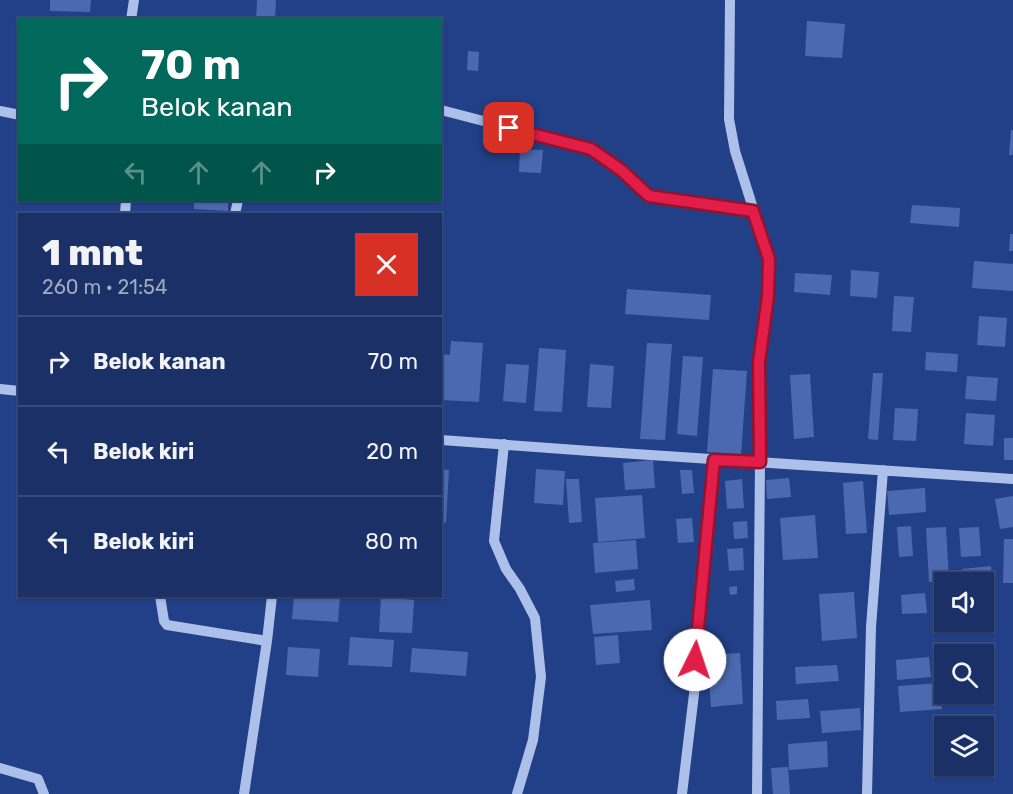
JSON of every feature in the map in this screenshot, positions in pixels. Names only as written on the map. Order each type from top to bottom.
[{"type":"street","points":[[130,18],[134,0]]},
{"type":"street","points":[[730,0],[729,119],[735,151],[769,259],[768,296],[759,362],[758,794]]},
{"type":"street","points":[[442,110],[591,149],[621,170],[649,196],[753,211]]},
{"type":"street","points":[[0,111],[18,115]]},
{"type":"street","points":[[0,389],[18,392]]},
{"type":"street","points":[[442,440],[714,460],[1013,478]]},
{"type":"street","points":[[504,444],[494,541],[506,569],[520,589],[535,618],[541,677],[533,740],[517,794]]},
{"type":"street","points":[[682,794],[694,694],[696,644],[714,460]]},
{"type":"street","points":[[867,794],[871,627],[883,470]]},
{"type":"street","points":[[160,597],[164,621],[167,625],[267,641]]},
{"type":"street","points":[[244,794],[272,597]]},
{"type":"street","points":[[0,768],[38,779],[44,794]]},
{"type":"building","points":[[50,0],[91,0],[90,12],[50,11]]},
{"type":"building","points":[[257,0],[276,0],[275,18],[256,18]]},
{"type":"building","points":[[223,16],[247,17],[247,18],[223,18]]},
{"type":"building","points":[[807,21],[845,24],[842,58],[805,56]]},
{"type":"building","points":[[468,51],[479,52],[478,71],[467,70]]},
{"type":"building","points":[[1011,130],[1013,130],[1013,155],[1009,155]]},
{"type":"building","points":[[520,149],[543,150],[541,173],[519,172]]},
{"type":"building","points":[[194,201],[228,201],[228,211],[194,209]]},
{"type":"building","points":[[912,205],[960,208],[959,227],[910,223]]},
{"type":"building","points":[[1010,234],[1013,234],[1013,251],[1009,251]]},
{"type":"building","points":[[974,261],[1013,264],[1013,291],[972,288]]},
{"type":"building","points":[[851,270],[879,272],[877,298],[850,296]]},
{"type":"building","points":[[795,273],[832,275],[830,295],[794,292]]},
{"type":"building","points":[[627,289],[711,295],[709,320],[625,314]]},
{"type":"building","points":[[894,296],[914,297],[911,332],[892,331]]},
{"type":"building","points":[[979,316],[1007,318],[1005,347],[977,345]]},
{"type":"building","points":[[451,341],[483,343],[479,402],[442,400],[442,354],[450,355]]},
{"type":"building","points":[[647,343],[672,344],[665,440],[640,439]]},
{"type":"building","points":[[539,348],[566,350],[562,412],[534,411]]},
{"type":"building","points":[[926,352],[958,354],[957,372],[925,370]]},
{"type":"building","points":[[683,356],[703,357],[697,436],[677,434]]},
{"type":"building","points":[[506,364],[529,365],[526,403],[503,401]]},
{"type":"building","points":[[590,364],[614,366],[611,408],[587,407]]},
{"type":"building","points":[[713,369],[747,371],[741,455],[707,452]]},
{"type":"building","points":[[873,373],[883,373],[878,440],[868,439]]},
{"type":"building","points":[[810,374],[814,437],[794,439],[790,375]]},
{"type":"building","points":[[967,376],[998,378],[996,401],[965,399]]},
{"type":"building","points":[[895,408],[918,409],[916,441],[893,440]]},
{"type":"building","points":[[966,413],[995,415],[993,446],[964,444]]},
{"type":"building","points":[[1004,438],[1013,438],[1013,460],[1004,460]]},
{"type":"building","points":[[653,460],[655,488],[625,490],[623,463]]},
{"type":"building","points":[[442,469],[449,470],[446,523],[442,522]]},
{"type":"building","points":[[536,469],[565,471],[563,505],[534,503]]},
{"type":"building","points":[[680,470],[692,470],[694,493],[682,494]]},
{"type":"building","points":[[789,478],[791,497],[767,499],[766,480]]},
{"type":"building","points":[[566,479],[579,479],[582,522],[569,523]]},
{"type":"building","points":[[742,479],[744,508],[727,509],[725,481]]},
{"type":"building","points":[[863,481],[867,533],[846,534],[843,483]]},
{"type":"building","points":[[925,488],[926,512],[889,515],[887,491]]},
{"type":"building","points":[[642,495],[645,538],[598,542],[595,498]]},
{"type":"building","points":[[1013,496],[1013,527],[1000,529],[995,499]]},
{"type":"building","points":[[815,515],[818,558],[783,560],[780,518]]},
{"type":"building","points":[[692,518],[694,542],[678,543],[676,519]]},
{"type":"building","points":[[747,521],[748,538],[734,539],[733,522]]},
{"type":"building","points":[[911,526],[913,556],[899,557],[897,527]]},
{"type":"building","points":[[946,527],[948,572],[934,572],[934,582],[929,582],[926,528]]},
{"type":"building","points":[[979,527],[981,556],[961,557],[959,528]]},
{"type":"building","points":[[1004,539],[1013,539],[1013,583],[1003,583]]},
{"type":"building","points":[[636,540],[638,569],[595,573],[593,543]]},
{"type":"building","points":[[743,548],[744,570],[729,571],[727,549]]},
{"type":"building","points":[[991,566],[991,572],[962,572],[962,569]]},
{"type":"building","points":[[634,579],[635,590],[616,592],[615,581]]},
{"type":"building","points":[[737,586],[737,594],[730,595],[729,587]]},
{"type":"building","points":[[854,592],[857,638],[822,641],[819,594]]},
{"type":"building","points":[[925,593],[927,613],[902,614],[901,595]]},
{"type":"building","points":[[294,597],[340,597],[338,622],[292,619]]},
{"type":"building","points":[[381,597],[414,600],[412,633],[379,632]]},
{"type":"building","points":[[650,600],[652,630],[593,634],[590,605]]},
{"type":"building","points":[[618,635],[620,663],[596,665],[594,637]]},
{"type":"building","points":[[350,637],[394,640],[392,667],[348,665]]},
{"type":"building","points":[[288,647],[320,649],[318,677],[286,675]]},
{"type":"building","points":[[412,648],[468,652],[466,676],[410,672]]},
{"type":"building","points":[[740,653],[743,704],[711,707],[707,655]]},
{"type":"building","points":[[929,657],[931,677],[897,680],[896,660]]},
{"type":"building","points":[[837,665],[839,681],[796,684],[795,667]]},
{"type":"building","points":[[934,683],[934,704],[942,704],[942,709],[900,712],[898,686]]},
{"type":"building","points":[[808,699],[810,718],[777,720],[776,701]]},
{"type":"building","points":[[860,708],[861,730],[822,733],[820,711]]},
{"type":"building","points":[[827,741],[828,767],[789,770],[788,744]]},
{"type":"building","points":[[788,767],[790,794],[773,794],[771,768]]},
{"type":"route","points":[[509,128],[591,149],[621,170],[649,196],[753,211],[769,259],[768,296],[759,362],[760,462],[714,460],[695,660]]}]
